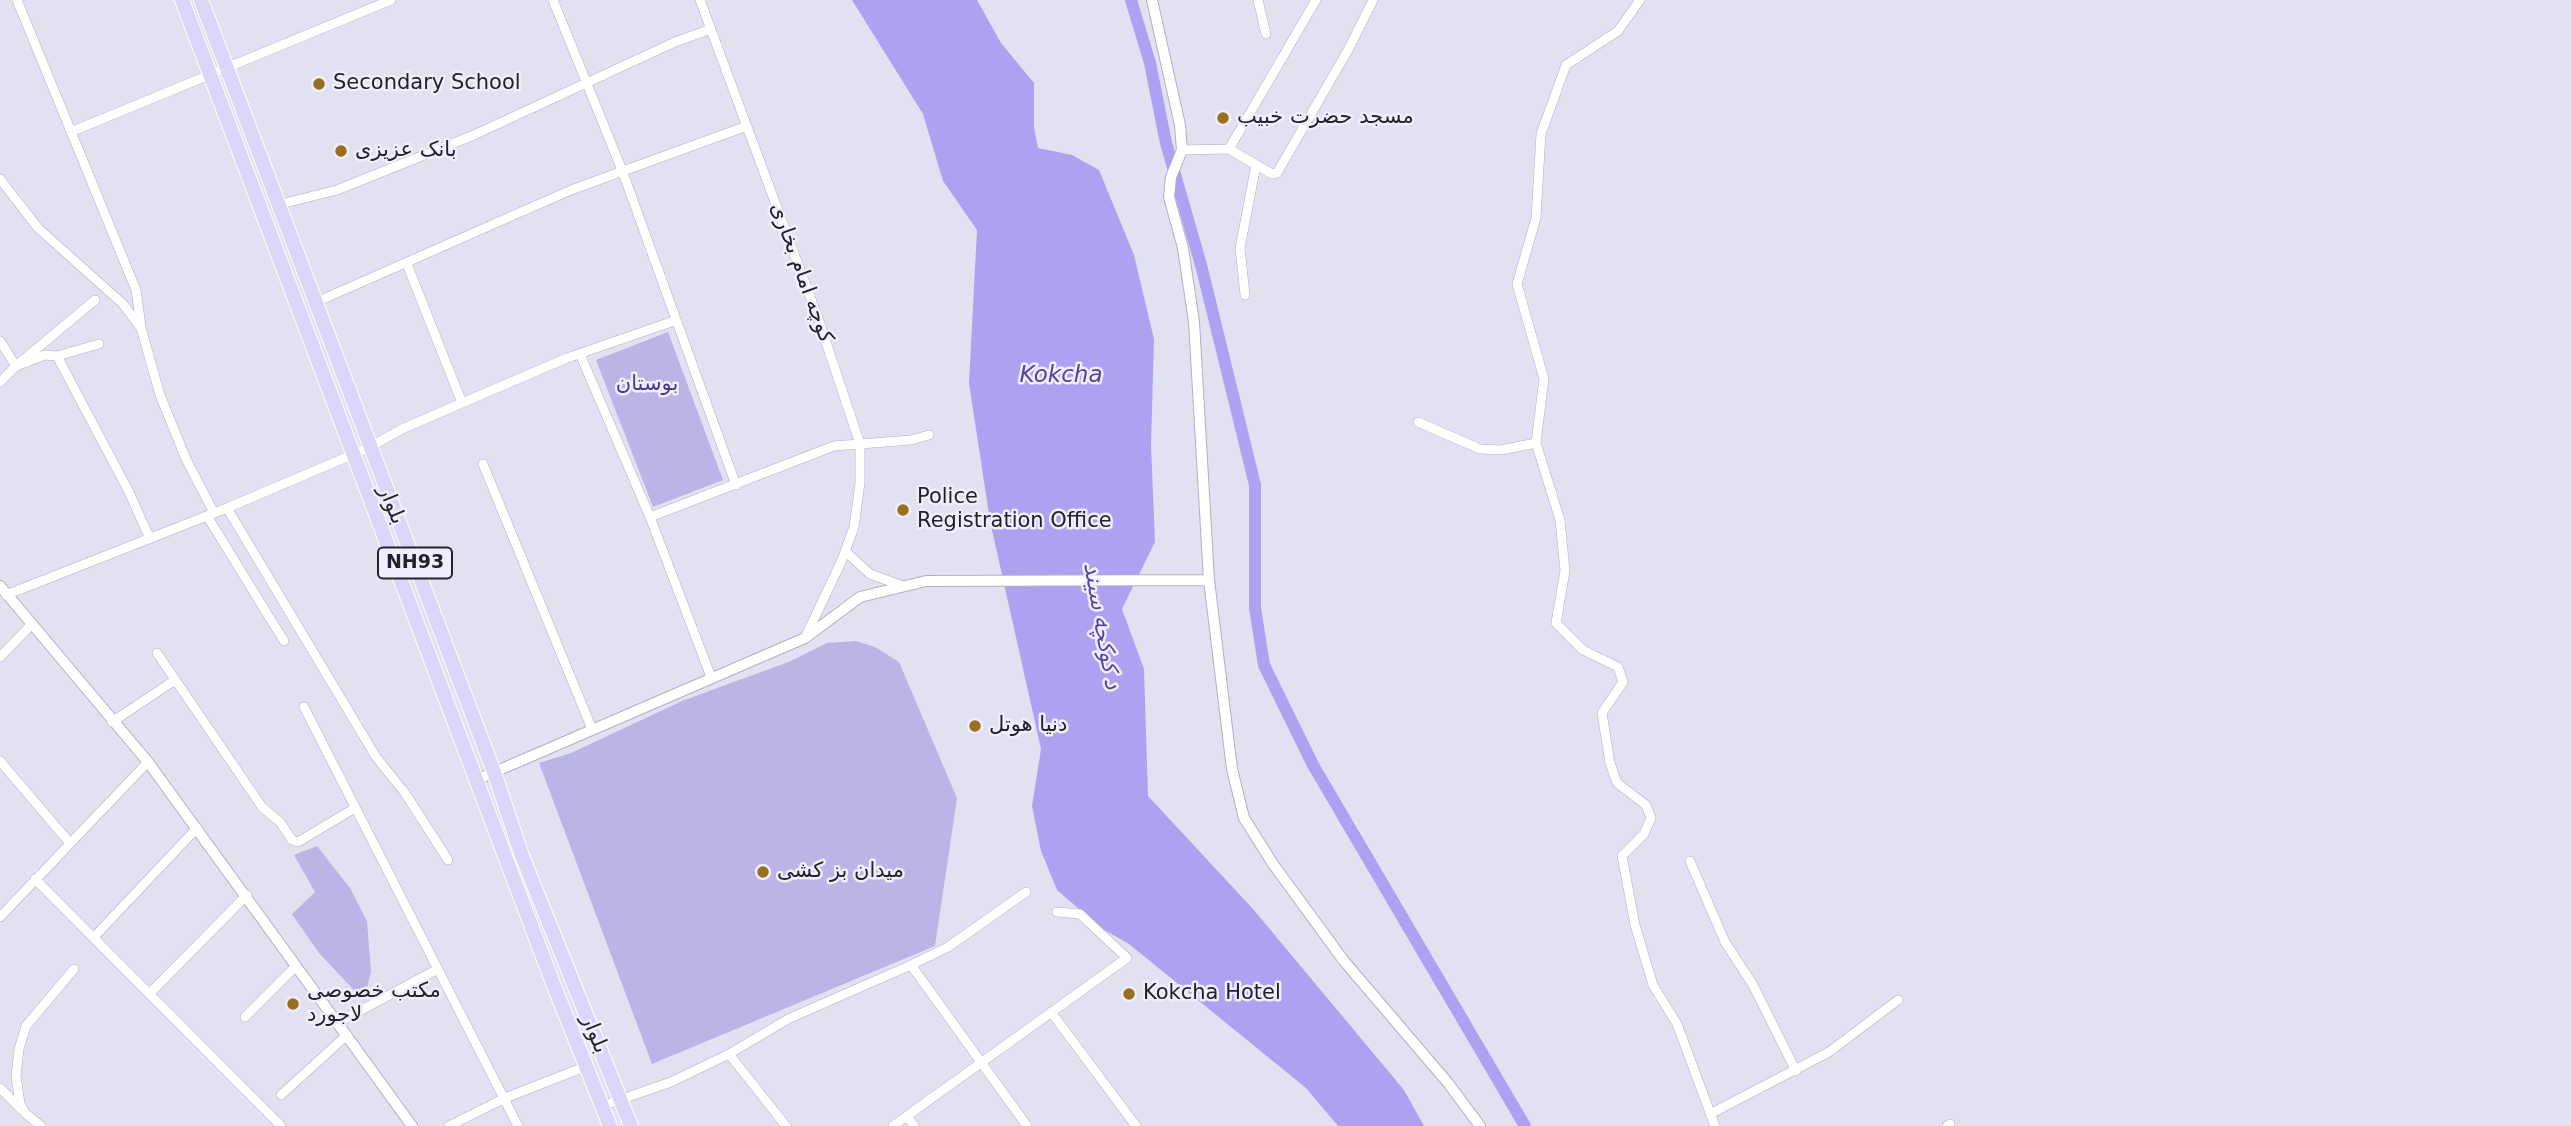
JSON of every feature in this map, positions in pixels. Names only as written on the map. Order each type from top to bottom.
[{"type":"main road","name":"بلوار","points":[[182,0],[209,73],[325,352],[476,779],[610,1126]]},
{"type":"main road","name":"بلوار","points":[[201,0],[314,303],[325,352]]},
{"type":"main road","name":"بلوار","points":[[362,451],[494,772],[522,856],[631,1126]]},
{"type":"street","points":[[17,0],[136,290],[141,328],[160,395],[186,459],[210,514],[285,641]]},
{"type":"street","points":[[73,131],[391,0]]},
{"type":"street","points":[[553,0],[622,170],[674,321],[736,485]]},
{"type":"street","name":"کوچه امام بخاری","points":[[700,0],[818,318],[860,444],[855,516],[845,551],[805,638]]},
{"type":"street","points":[[1152,0],[1180,125],[1182,150],[1171,177],[1169,197],[1183,248],[1194,322],[1209,580],[1232,769],[1244,818],[1273,864],[1344,961],[1448,1083],[1480,1126]]},
{"type":"street","points":[[1258,0],[1266,34]]},
{"type":"street","points":[[1229,149],[1316,0]]},
{"type":"street","points":[[1182,150],[1229,149],[1272,174],[1278,173],[1348,50],[1373,0]]},
{"type":"street","points":[[1640,0],[1619,31],[1566,65],[1541,134],[1536,218],[1517,284],[1544,379],[1536,443],[1560,520],[1565,572],[1556,624],[1584,650],[1618,667],[1623,682],[1602,713],[1610,763],[1617,783],[1646,805],[1651,818],[1644,834],[1622,856],[1635,925],[1653,985],[1678,1024],[1715,1126]]},
{"type":"street","points":[[277,205],[337,190],[474,135],[586,82],[711,29]]},
{"type":"street","points":[[314,303],[622,170],[747,126]]},
{"type":"street","points":[[1245,295],[1240,248],[1256,164]]},
{"type":"street","points":[[0,180],[38,228],[123,304],[141,328]]},
{"type":"street","points":[[407,264],[462,403]]},
{"type":"street","points":[[0,382],[95,300]]},
{"type":"street","points":[[412,1126],[148,762],[3,590],[150,540],[362,451],[402,429],[462,403],[580,354],[674,321]]},
{"type":"street","points":[[0,341],[16,366]]},
{"type":"street","points":[[16,366],[45,355],[57,356],[99,344]]},
{"type":"street","points":[[580,354],[650,517],[711,677]]},
{"type":"street","points":[[57,356],[129,492],[150,540]]},
{"type":"street","points":[[1418,422],[1480,449],[1501,450],[1536,443]]},
{"type":"street","points":[[650,517],[834,446],[929,435]]},
{"type":"street","points":[[483,464],[592,729]]},
{"type":"street","points":[[227,508],[376,757],[405,793],[448,860]]},
{"type":"street","points":[[845,551],[870,574],[903,586]]},
{"type":"street","points":[[476,779],[805,638],[860,597],[926,581],[982,578],[1209,580]]},
{"type":"street","points":[[0,657],[31,625]]},
{"type":"street","points":[[157,653],[262,807],[280,822],[294,842],[355,808]]},
{"type":"street","points":[[112,722],[175,680]]},
{"type":"street","points":[[304,707],[518,1126]]},
{"type":"street","points":[[0,761],[69,842]]},
{"type":"street","points":[[1,912],[148,762]]},
{"type":"street","points":[[94,936],[197,828]]},
{"type":"street","points":[[1690,861],[1725,943],[1753,985],[1796,1071]]},
{"type":"street","points":[[35,879],[281,1126]]},
{"type":"street","points":[[602,1106],[642,1094],[729,1054],[788,1019],[948,947],[1026,892]]},
{"type":"street","points":[[150,993],[247,895]]},
{"type":"street","points":[[893,1126],[1127,958],[1080,914],[1057,912]]},
{"type":"street","points":[[911,965],[1027,1126]]},
{"type":"street","points":[[245,1017],[295,967]]},
{"type":"street","points":[[25,1112],[16,1076],[19,1049],[26,1026],[74,969]]},
{"type":"street","points":[[337,1023],[438,969]]},
{"type":"street","points":[[1710,1114],[1829,1052],[1898,1000]]},
{"type":"street","points":[[1051,1012],[1136,1126]]},
{"type":"street","points":[[281,1095],[347,1035]]},
{"type":"street","points":[[729,1054],[786,1126]]},
{"type":"street","points":[[449,1126],[505,1098],[587,1066]]},
{"type":"street","points":[[0,1088],[41,1126]]},
{"type":"street","points":[[907,1116],[914,1126]]},
{"type":"green space","name":"بوستان","points":[[668,332],[723,480],[653,507],[596,360]]},
{"type":"green space","name":"میدان بز کشی","points":[[856,641],[875,647],[899,662],[957,798],[935,946],[652,1064],[539,763],[571,753],[682,701],[791,661],[827,643]]},
{"type":"green space","points":[[317,846],[350,888],[367,921],[371,972],[364,1001],[319,953],[292,914],[315,892],[294,855]]},
{"type":"water","name":"Kokcha","points":[[852,0],[977,0],[1001,43],[1034,83],[1034,127],[1038,148],[1072,155],[1099,170],[1134,255],[1154,339],[1151,445],[1155,542],[1122,609],[1144,669],[1148,796],[1253,909],[1404,1090],[1424,1126],[1338,1126],[1306,1088],[1129,944],[1101,928],[1057,890],[1041,851],[1032,806],[1041,749],[990,521],[969,383],[977,230],[943,181],[923,114]]},
{"type":"waterway","points":[[1131,0],[1150,63],[1166,143],[1201,265],[1255,485],[1255,608],[1264,665],[1313,765],[1525,1126]]},
{"type":"place","name":"Secondary School","points":[[319,84]]},
{"type":"place","name":"مسجد حضرت خبیب","points":[[1223,118]]},
{"type":"place","name":"بانک عزیزی","points":[[341,151]]},
{"type":"place","name":"Police Registration Office","points":[[903,510]]},
{"type":"place","name":"دنیا هوتل","points":[[975,726]]},
{"type":"place","name":"میدان بز کشی","points":[[763,872]]},
{"type":"place","name":"Kokcha Hotel","points":[[1129,994]]},
{"type":"place","name":"مکتب خصوصی لاجورد","points":[[293,1004]]},
{"type":"water label","name":"د کوکچه سیند","points":[[1101,626]]}]
